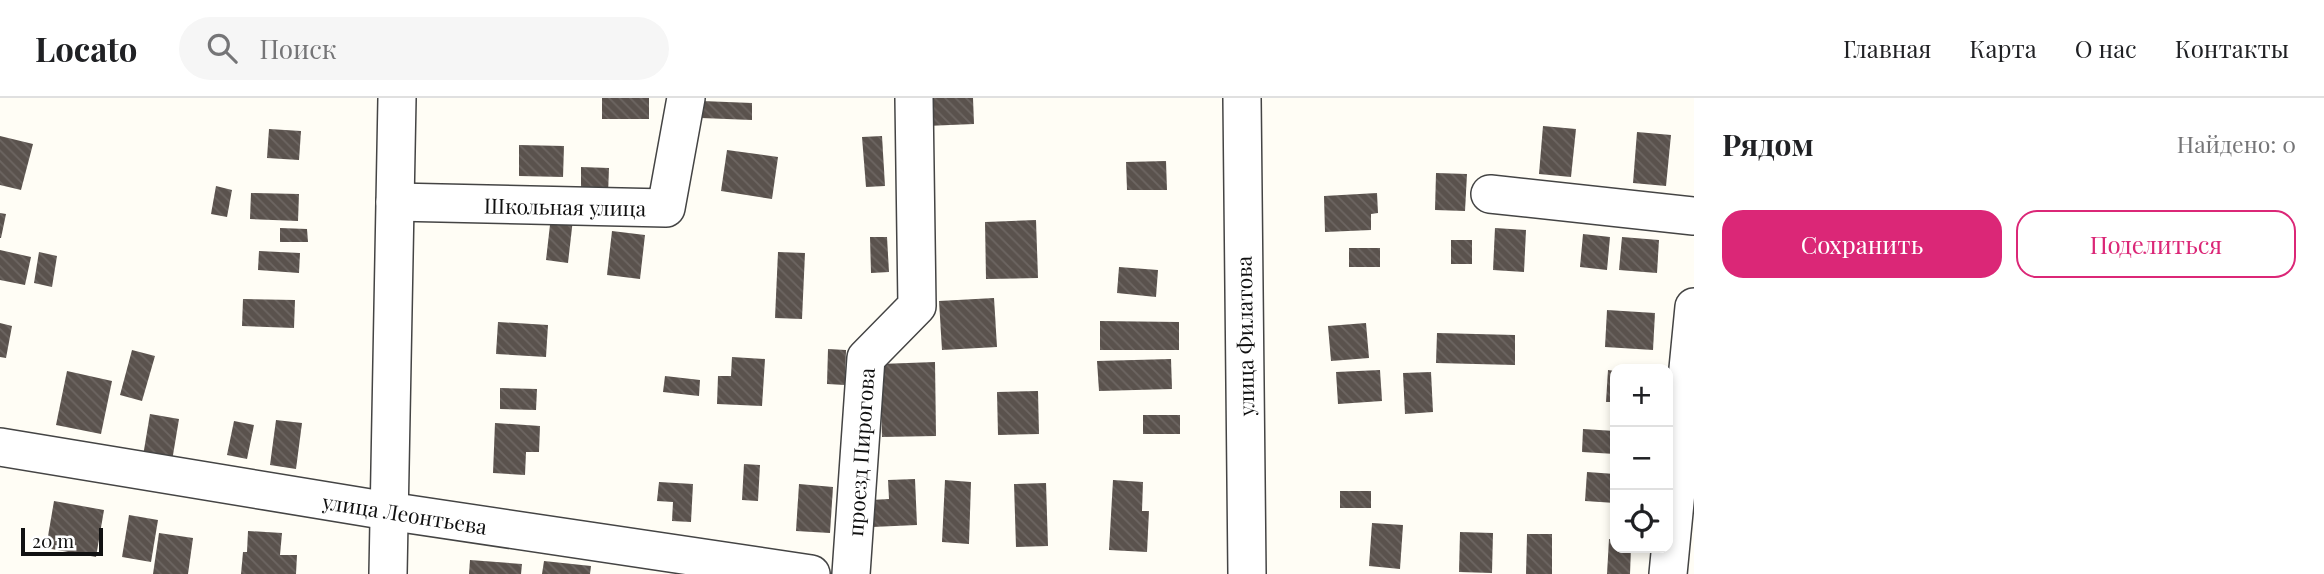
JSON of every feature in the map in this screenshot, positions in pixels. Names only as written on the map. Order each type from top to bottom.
[{"type":"street","points":[[388,574],[397,98]]},
{"type":"street","name":"Школьная улица","points":[[395,202],[666,208],[686,98]]},
{"type":"street","name":"проезд Пирогова","points":[[851,574],[866,358],[917,306],[914,98]]},
{"type":"street","name":"улица Филатова","points":[[1242,98],[1247,574]]},
{"type":"street","points":[[1490,194],[1694,216]]},
{"type":"street","points":[[1668,574],[1688,416],[1694,306]]},
{"type":"street","name":"улица Леонтьева","points":[[0,447],[388,511],[811,574]]},
{"type":"building","points":[[602,98],[649,98],[649,119],[602,119]]},
{"type":"building","points":[[926,98],[973,98],[974,124],[926,126]]},
{"type":"building","points":[[702,101],[752,103],[752,120],[701,118]]},
{"type":"building","points":[[1543,126],[1576,129],[1571,177],[1539,174]]},
{"type":"building","points":[[269,129],[301,131],[299,160],[267,158]]},
{"type":"building","points":[[1637,132],[1671,135],[1666,186],[1633,183]]},
{"type":"building","points":[[0,136],[33,144],[21,190],[0,185]]},
{"type":"building","points":[[882,136],[885,186],[866,187],[862,137]]},
{"type":"building","points":[[519,145],[564,146],[563,177],[519,176]]},
{"type":"building","points":[[727,150],[778,157],[772,199],[721,191]]},
{"type":"building","points":[[1166,161],[1167,190],[1127,190],[1126,162]]},
{"type":"building","points":[[581,167],[609,168],[608,195],[581,194]]},
{"type":"building","points":[[1436,173],[1467,174],[1465,211],[1435,210]]},
{"type":"building","points":[[216,186],[232,190],[227,217],[211,214]]},
{"type":"building","points":[[251,193],[299,194],[298,221],[250,219]]},
{"type":"building","points":[[1377,193],[1378,213],[1371,214],[1371,230],[1325,232],[1324,196]]},
{"type":"building","points":[[0,213],[6,214],[1,238],[0,238]]},
{"type":"building","points":[[551,216],[573,219],[568,263],[546,260]]},
{"type":"building","points":[[1036,220],[1038,278],[986,279],[985,222]]},
{"type":"building","points":[[280,228],[307,229],[308,242],[280,242]]},
{"type":"building","points":[[1495,228],[1526,230],[1524,272],[1493,270]]},
{"type":"building","points":[[612,231],[645,235],[640,279],[607,275]]},
{"type":"building","points":[[1583,234],[1610,237],[1607,270],[1580,267]]},
{"type":"building","points":[[870,237],[887,237],[889,272],[871,273]]},
{"type":"building","points":[[1622,237],[1659,240],[1657,273],[1619,270]]},
{"type":"building","points":[[1451,240],[1472,240],[1472,264],[1451,264]]},
{"type":"building","points":[[1349,248],[1380,248],[1380,267],[1349,267]]},
{"type":"building","points":[[0,250],[31,257],[25,285],[0,280]]},
{"type":"building","points":[[259,251],[300,253],[299,273],[258,270]]},
{"type":"building","points":[[39,252],[57,256],[52,287],[34,283]]},
{"type":"building","points":[[778,252],[805,253],[802,319],[775,318]]},
{"type":"building","points":[[1119,267],[1158,270],[1156,297],[1117,293]]},
{"type":"building","points":[[994,298],[997,347],[942,350],[939,301]]},
{"type":"building","points":[[243,299],[295,300],[294,328],[242,326]]},
{"type":"building","points":[[1607,310],[1655,313],[1653,350],[1605,347]]},
{"type":"building","points":[[1100,321],[1179,322],[1179,350],[1100,350]]},
{"type":"building","points":[[498,322],[548,325],[546,357],[496,354]]},
{"type":"building","points":[[0,323],[12,326],[6,358],[0,357]]},
{"type":"building","points":[[1366,323],[1369,358],[1331,361],[1328,326]]},
{"type":"building","points":[[1437,333],[1515,335],[1515,365],[1436,363]]},
{"type":"building","points":[[828,349],[846,350],[845,385],[827,384]]},
{"type":"building","points":[[132,350],[155,356],[142,401],[120,395]]},
{"type":"building","points":[[732,357],[765,359],[762,406],[717,404],[718,376],[731,376]]},
{"type":"building","points":[[1171,359],[1172,389],[1099,391],[1097,361]]},
{"type":"building","points":[[935,362],[936,436],[882,437],[880,364]]},
{"type":"building","points":[[1380,370],[1382,401],[1338,404],[1336,372]]},
{"type":"building","points":[[1608,370],[1610,402],[1606,402]]},
{"type":"building","points":[[67,371],[112,381],[101,434],[56,425]]},
{"type":"building","points":[[1431,372],[1433,412],[1405,414],[1403,373]]},
{"type":"building","points":[[665,376],[700,380],[699,396],[663,392]]},
{"type":"building","points":[[500,388],[537,389],[536,410],[500,409]]},
{"type":"building","points":[[1038,391],[1039,434],[998,435],[997,392]]},
{"type":"building","points":[[150,414],[179,419],[172,461],[143,456]]},
{"type":"building","points":[[1143,415],[1180,415],[1180,434],[1143,434]]},
{"type":"building","points":[[276,420],[302,423],[296,469],[270,465]]},
{"type":"building","points":[[234,421],[254,425],[247,459],[227,455]]},
{"type":"building","points":[[495,423],[540,426],[539,452],[526,452],[525,475],[493,473]]},
{"type":"building","points":[[1583,429],[1610,431],[1610,454],[1582,452]]},
{"type":"building","points":[[744,464],[760,465],[758,501],[742,500]]},
{"type":"building","points":[[1587,472],[1610,474],[1610,503],[1585,501]]},
{"type":"building","points":[[915,479],[917,525],[872,527],[871,500],[889,499],[888,480]]},
{"type":"building","points":[[945,480],[971,482],[969,544],[942,542]]},
{"type":"building","points":[[1113,480],[1143,482],[1142,511],[1149,511],[1147,552],[1109,550]]},
{"type":"building","points":[[659,482],[693,484],[691,522],[672,521],[673,502],[657,501]]},
{"type":"building","points":[[1046,483],[1048,546],[1016,547],[1014,484]]},
{"type":"building","points":[[799,484],[833,487],[830,533],[796,531]]},
{"type":"building","points":[[1340,491],[1371,491],[1371,508],[1340,508]]},
{"type":"building","points":[[54,501],[104,510],[96,557],[46,548]]},
{"type":"building","points":[[129,515],[158,520],[151,562],[122,557]]},
{"type":"building","points":[[1372,523],[1403,525],[1400,569],[1369,566]]},
{"type":"building","points":[[248,531],[282,533],[280,555],[297,555],[296,574],[241,574],[243,552],[247,552]]},
{"type":"building","points":[[1460,532],[1493,533],[1492,573],[1459,572]]},
{"type":"building","points":[[159,533],[193,538],[188,574],[153,574]]},
{"type":"building","points":[[1527,534],[1552,534],[1552,574],[1526,574]]},
{"type":"building","points":[[1609,539],[1610,553],[1631,553],[1630,574],[1607,574]]},
{"type":"building","points":[[470,560],[522,564],[521,574],[469,574]]},
{"type":"building","points":[[544,561],[591,566],[590,574],[542,574]]}]
